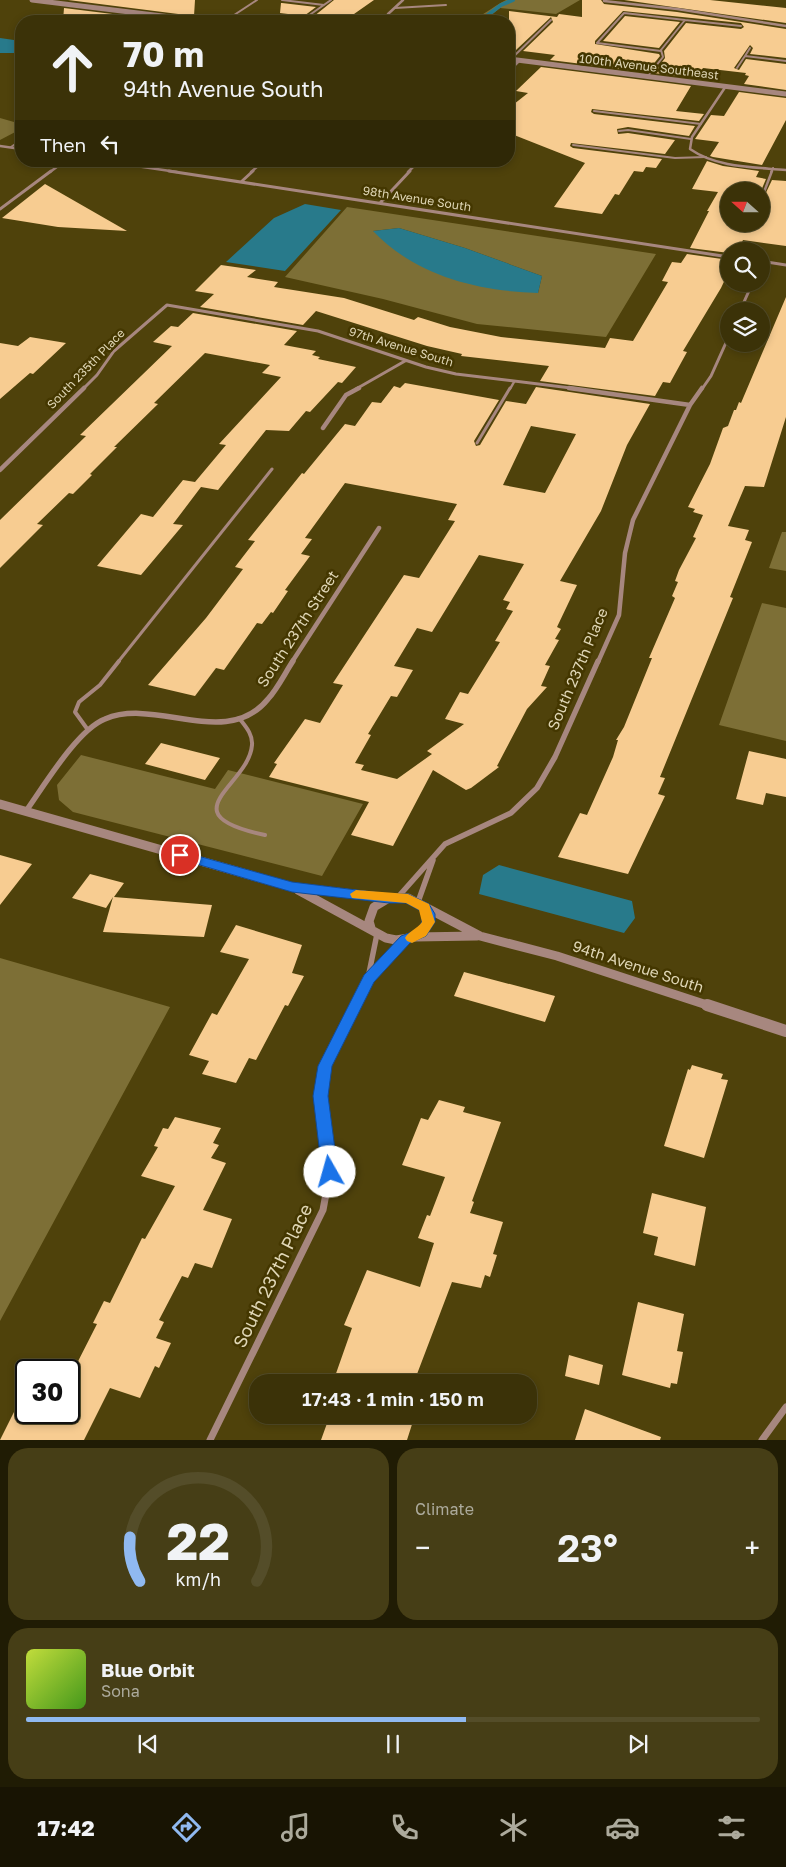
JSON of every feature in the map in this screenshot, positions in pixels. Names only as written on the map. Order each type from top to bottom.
[{"type":"street","points":[[32,0],[156,15]]},
{"type":"street","points":[[388,15],[403,0]]},
{"type":"street","points":[[605,0],[786,26]]},
{"type":"street","name":"100th Avenue Southeast","points":[[515,61],[786,94]]},
{"type":"street","points":[[515,65],[519,61]]},
{"type":"street","points":[[726,86],[691,139],[690,149],[695,154],[706,157],[786,170]]},
{"type":"street","points":[[0,146],[15,148]]},
{"type":"street","points":[[0,209],[57,167]]},
{"type":"street","name":"98th Avenue South","points":[[142,167],[720,256]]},
{"type":"street","points":[[241,182],[257,167]]},
{"type":"street","points":[[380,203],[413,167]]},
{"type":"street","points":[[770,263],[786,265]]},
{"type":"street","name":"97th Avenue South","points":[[167,305],[318,332],[456,374],[628,395],[690,405]]},
{"type":"street","name":"South 235th Place","points":[[0,470],[97,375],[114,351],[167,305]]},
{"type":"street","name":"South 237th Place","points":[[394,898],[445,844],[511,813],[537,788],[555,757],[619,615],[625,553],[633,520],[690,405],[711,376],[722,352]]},
{"type":"street","points":[[323,428],[346,395],[405,360]]},
{"type":"street","name":"South 237th Street","points":[[26,811],[88,730],[104,720],[125,712],[202,722],[226,722],[250,714],[268,700],[379,528]]},
{"type":"street","name":"94th Avenue South","points":[[0,804],[292,887],[394,898],[421,904],[480,936],[557,956],[786,1031]]},
{"type":"street","name":"South 237th Place","points":[[421,904],[436,855]]},
{"type":"street","name":"94th Avenue South","points":[[292,887],[386,938],[480,936]]},
{"type":"street","points":[[374,931],[369,921],[374,907],[394,898]]},
{"type":"street","points":[[411,938],[426,928],[429,922],[421,904]]},
{"type":"street","name":"South 237th Place","points":[[210,1440],[323,1210],[330,1172],[320,1096],[325,1066],[368,978],[374,931]]},
{"type":"street","name":"South 237th Place","points":[[368,978],[411,938]]},
{"type":"street","points":[[762,1440],[786,1407]]},
{"type":"lane","points":[[234,15],[257,0]]},
{"type":"lane","points":[[282,0],[324,5]]},
{"type":"lane","points":[[310,15],[331,0]]},
{"type":"lane","points":[[395,8],[446,5]]},
{"type":"lane","points":[[661,51],[597,43],[624,13],[741,26]]},
{"type":"lane","points":[[515,55],[551,20]]},
{"type":"lane","points":[[661,51],[685,20]]},
{"type":"lane","points":[[737,68],[750,48]]},
{"type":"lane","points":[[647,77],[663,58],[661,51]]},
{"type":"lane","points":[[745,56],[786,61]]},
{"type":"lane","points":[[594,111],[701,124]]},
{"type":"lane","points":[[619,131],[628,130],[691,139]]},
{"type":"lane","points":[[11,148],[15,145]]},
{"type":"lane","points":[[573,145],[675,158],[706,157]]},
{"type":"lane","points":[[768,182],[774,168]]},
{"type":"lane","points":[[477,443],[514,382]]},
{"type":"lane","points":[[88,730],[74,712],[79,702],[100,685],[272,469]]},
{"type":"lane","points":[[239,718],[250,733],[251,752],[219,799],[217,810],[224,822],[231,826],[265,836]]},
{"type":"shaded area","points":[[506,0],[580,0],[556,14],[500,8],[491,15],[482,15]]},
{"type":"shaded area","points":[[0,118],[15,122],[15,132],[0,140]]},
{"type":"shaded area","points":[[347,207],[656,254],[606,337],[477,324],[383,299],[285,277]],"holes":[[[399,228],[465,248],[542,276],[538,293],[373,231]]]},
{"type":"shaded area","points":[[782,532],[786,532],[786,571],[769,568]]},
{"type":"shaded area","points":[[762,603],[786,608],[786,741],[719,725]]},
{"type":"shaded area","points":[[81,755],[215,789],[228,770],[363,804],[322,876],[73,812],[59,800],[57,785]]},
{"type":"shaded area","points":[[0,958],[170,1007],[0,1321]]},
{"type":"water","points":[[0,38],[15,40],[15,53],[0,53]]},
{"type":"water","points":[[305,204],[341,210],[285,271],[226,262],[274,218]]},
{"type":"water","points":[[399,228],[465,248],[542,276],[538,293],[493,289],[449,278],[428,270],[408,259],[390,247],[373,231]]},
{"type":"water","points":[[499,865],[632,901],[635,918],[624,933],[479,894],[483,875]]},
{"type":"building","points":[[68,0],[195,0],[194,15]]},
{"type":"building","points":[[334,0],[374,0],[353,15],[315,15]]},
{"type":"building","points":[[582,0],[601,0],[604,4],[677,12],[786,29],[786,58],[750,54],[753,48],[750,45],[734,68],[739,70],[746,59],[786,64],[786,90],[744,84],[749,76],[745,75],[746,73],[703,68],[696,78],[654,73],[665,58],[664,51],[686,23],[741,29],[744,27],[741,23],[623,11],[595,41],[595,44],[659,54],[660,56],[647,72],[550,60],[555,55],[523,51],[553,22],[551,17],[515,50],[515,15],[509,15],[509,11],[557,17],[559,14],[582,17]]},
{"type":"building","points":[[624,0],[710,0],[786,8],[786,23]]},
{"type":"building","points":[[281,3],[316,7],[305,15],[280,13]]},
{"type":"building","points":[[64,8],[121,15],[63,15]]},
{"type":"building","points":[[625,16],[680,22],[659,48],[603,41]]},
{"type":"building","points":[[541,67],[691,86],[676,111],[704,114],[699,121],[592,109],[591,112],[594,114],[695,126],[689,136],[628,127],[617,129],[618,134],[628,133],[675,140],[665,154],[571,143],[570,146],[573,148],[662,159],[656,168],[646,167],[643,172],[634,171],[619,195],[615,194],[602,214],[554,207],[585,163],[515,135],[515,103],[528,93],[516,91]]},
{"type":"building","points":[[739,92],[786,98],[786,120],[762,165],[710,156],[719,142],[695,139],[711,115],[724,116]]},
{"type":"building","points":[[707,161],[723,166],[759,171],[756,177],[766,179],[765,182],[720,182],[720,232],[770,232],[770,184],[772,180],[786,181],[786,246],[770,244],[770,242],[743,240],[742,242],[720,242],[720,252],[690,248],[718,192],[692,189]]},
{"type":"building","points":[[45,184],[127,231],[58,227],[2,218]]},
{"type":"building","points":[[687,254],[720,259],[720,290],[683,351],[687,352],[670,383],[663,382],[655,396],[540,381],[549,366],[461,356],[462,354],[427,346],[316,311],[303,325],[200,307],[214,294],[195,291],[221,265],[256,270],[247,277],[278,282],[274,287],[344,298],[414,320],[418,317],[450,327],[501,337],[605,348],[610,338],[633,341],[668,282],[662,281],[672,262],[681,263]]},
{"type":"building","points":[[786,297],[786,417],[764,487],[745,486],[728,526],[749,530],[745,540],[752,542],[730,597],[733,598],[660,777],[665,778],[658,794],[665,796],[628,874],[558,857],[580,813],[587,815],[613,757],[618,740],[616,740],[624,727],[652,658],[649,658],[675,598],[672,596],[678,582],[675,581],[679,570],[696,538],[693,537],[703,515],[693,512],[695,509],[688,507],[710,464],[723,428],[728,426],[734,410],[736,410],[739,402],[741,403],[763,352],[770,352],[770,335]]},
{"type":"building","points":[[193,313],[297,331],[284,345],[316,351],[312,355],[320,357],[318,359],[356,367],[342,383],[338,382],[310,412],[306,411],[289,431],[266,430],[218,490],[201,487],[173,524],[183,525],[141,575],[97,566],[141,514],[153,517],[183,480],[195,482],[226,445],[219,444],[281,377],[262,373],[270,365],[205,353],[154,403],[158,404],[114,447],[117,447],[90,474],[92,475],[73,494],[69,493],[37,524],[43,525],[0,568],[0,520],[86,436],[80,435],[172,346],[153,342],[171,326],[178,327]]},
{"type":"building","points":[[30,337],[66,343],[33,374],[30,373],[0,399],[0,343],[18,346]]},
{"type":"building","points":[[405,383],[499,400],[474,441],[476,446],[480,445],[506,401],[526,404],[536,387],[650,404],[627,445],[601,511],[560,581],[577,585],[557,627],[561,629],[555,639],[559,640],[545,665],[550,666],[541,686],[547,687],[527,709],[497,766],[499,767],[471,788],[466,790],[433,770],[393,846],[351,835],[369,802],[269,777],[277,764],[274,763],[305,719],[320,723],[343,685],[333,683],[404,575],[419,578],[455,521],[448,520],[457,504],[345,483],[305,538],[312,539],[301,554],[310,556],[285,590],[288,591],[273,613],[271,612],[262,624],[257,623],[224,670],[216,668],[195,696],[148,685],[206,618],[243,569],[235,567],[255,541],[248,540],[302,473],[304,474],[345,424],[355,426],[372,402],[381,403],[394,386],[400,388]],"holes":[[[531,426],[576,434],[545,493],[503,485]],[[479,555],[524,564],[503,600],[510,602],[506,609],[513,611],[495,641],[500,642],[468,694],[460,692],[445,719],[464,724],[427,751],[432,754],[397,779],[361,770],[364,765],[355,763],[371,735],[368,734],[391,696],[397,697],[413,670],[394,666],[417,628],[432,632]]]},
{"type":"building","points":[[161,743],[220,758],[205,780],[145,764]]},
{"type":"building","points":[[749,751],[786,759],[786,797],[766,793],[763,805],[736,799]]},
{"type":"building","points":[[0,855],[32,864],[0,905]]},
{"type":"building","points":[[90,874],[124,883],[114,897],[212,905],[204,937],[103,932],[113,897],[106,908],[72,898]]},
{"type":"building","points":[[236,925],[302,945],[292,973],[304,976],[288,1006],[285,1005],[256,1060],[249,1058],[236,1083],[202,1074],[209,1061],[189,1055],[212,1013],[217,1015],[249,959],[220,952]]},
{"type":"building","points":[[464,972],[555,996],[545,1022],[454,996]]},
{"type":"building","points":[[692,1065],[723,1074],[721,1079],[728,1080],[704,1158],[664,1146],[688,1069],[690,1070]]},
{"type":"building","points":[[439,1100],[465,1107],[463,1112],[501,1122],[472,1201],[474,1202],[470,1213],[503,1222],[493,1254],[497,1255],[490,1277],[485,1275],[481,1288],[452,1282],[417,1374],[336,1374],[352,1328],[344,1325],[367,1270],[420,1287],[434,1243],[418,1238],[427,1215],[430,1216],[445,1177],[402,1165],[421,1118],[428,1120]]},
{"type":"building","points":[[175,1117],[221,1128],[213,1143],[219,1145],[211,1158],[226,1163],[203,1210],[232,1219],[212,1268],[195,1263],[188,1278],[182,1276],[159,1320],[164,1322],[156,1338],[171,1343],[159,1368],[155,1366],[140,1398],[110,1388],[84,1440],[0,1440],[14,1412],[15,1424],[80,1424],[79,1359],[97,1324],[93,1323],[104,1301],[110,1303],[142,1238],[145,1239],[175,1186],[141,1176],[158,1147],[154,1146],[163,1128],[168,1129]]},
{"type":"building","points":[[652,1193],[706,1207],[695,1266],[654,1255],[658,1237],[643,1233]]},
{"type":"building","points":[[638,1302],[684,1314],[677,1351],[683,1352],[677,1384],[671,1383],[670,1388],[622,1375]]},
{"type":"building","points":[[569,1355],[603,1365],[599,1385],[565,1376]]},
{"type":"building","points":[[585,1409],[661,1437],[660,1440],[575,1440]]},
{"type":"building","points":[[327,1424],[412,1424],[407,1440],[321,1440]]},
{"type":"waterway","points":[[488,15],[501,5],[513,0]]},
{"type":"slow traffic","points":[[356,894],[408,898],[418,902],[428,914],[429,922],[422,933],[412,938]]},
{"type":"route","points":[[180,855],[292,887],[389,898],[408,898],[418,902],[428,914],[429,922],[422,933],[406,940],[368,978],[325,1066],[320,1096],[330,1172]]}]
